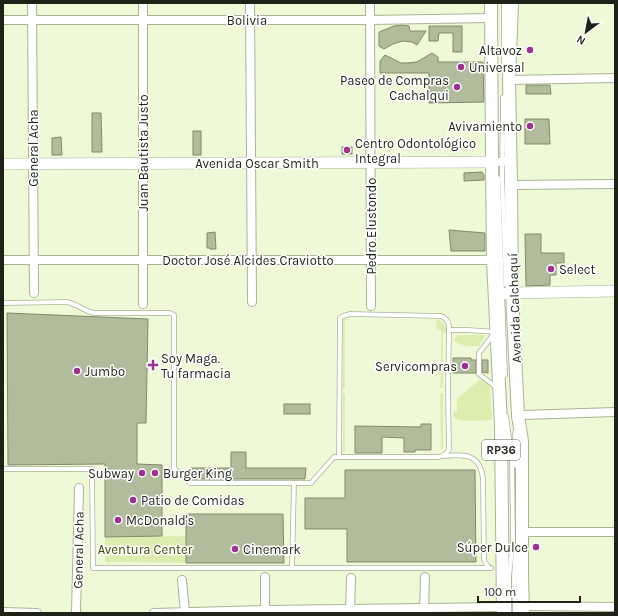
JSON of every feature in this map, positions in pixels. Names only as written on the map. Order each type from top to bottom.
[{"type":"main road","name":"Avenida Calchaquí","points":[[491,3],[501,161],[512,185],[512,242],[504,294],[506,331],[522,441],[528,532],[523,610]]},
{"type":"main road","name":"Avenida Calchaquí","points":[[505,611],[500,389],[506,331],[504,294],[493,260],[512,3]]},
{"type":"main road","name":"Avenida Oscar Smith","points":[[3,164],[501,161]]},
{"type":"main road","points":[[501,161],[505,173],[506,206],[512,242]]},
{"type":"main road","points":[[504,294],[615,291]]},
{"type":"main road","points":[[506,331],[518,332],[520,336],[519,416],[522,441]]},
{"type":"street","name":"General Acha","points":[[32,3],[34,293]]},
{"type":"street","name":"Juan Bautista Justo","points":[[142,3],[143,304]]},
{"type":"street","points":[[250,3],[252,302]]},
{"type":"street","name":"Pedro Elustondo","points":[[370,3],[371,306]]},
{"type":"street","name":"Bolivia","points":[[3,20],[370,20],[491,18]]},
{"type":"street","points":[[506,76],[525,79],[615,78]]},
{"type":"street","points":[[512,185],[615,184]]},
{"type":"street","name":"Doctor José Alcides Craviotto","points":[[3,260],[493,260]]},
{"type":"street","points":[[519,416],[615,412]]},
{"type":"street","name":"General Acha","points":[[76,613],[79,488]]},
{"type":"street","points":[[528,532],[615,532]]},
{"type":"street","points":[[264,577],[265,611]]},
{"type":"street","points":[[424,610],[425,577]]},
{"type":"street","points":[[350,578],[350,611]]},
{"type":"street","points":[[182,580],[185,613]]},
{"type":"street","points":[[523,610],[615,607]]},
{"type":"street","points":[[154,613],[424,610],[505,611]]},
{"type":"street","points":[[3,612],[37,613]]},
{"type":"lane","points":[[504,3],[506,76]]},
{"type":"lane","points":[[501,161],[504,94]]},
{"type":"lane","points":[[498,138],[502,183],[504,294],[508,308]]},
{"type":"lane","points":[[3,303],[67,302],[94,313],[170,313],[174,315],[174,468],[190,483],[311,483],[334,457],[439,457],[464,455],[471,458],[478,462],[484,480],[484,560],[488,567],[491,568],[93,568],[92,469],[3,469]]},
{"type":"lane","points":[[339,457],[340,318],[350,314],[441,316],[448,321],[449,449],[448,452],[439,457]]},
{"type":"lane","points":[[505,376],[506,331],[508,316]]},
{"type":"lane","points":[[449,330],[506,331]]},
{"type":"lane","points":[[506,331],[511,370]]},
{"type":"lane","points":[[500,389],[479,374],[479,353],[506,331]]},
{"type":"lane","points":[[505,611],[513,540],[512,460],[506,414]]},
{"type":"lane","points":[[514,427],[516,442],[516,548],[514,577],[523,610]]},
{"type":"lane","points":[[292,568],[294,483]]},
{"type":"green space","points":[[343,319],[348,319],[345,321],[345,389],[343,389]]},
{"type":"green space","points":[[436,319],[444,324],[447,332],[443,333],[443,388],[440,388],[441,373],[437,373],[437,368],[441,368],[441,330],[437,330]]},
{"type":"green space","points":[[458,335],[485,335],[479,346],[464,346],[453,340]]},
{"type":"green space","points":[[479,380],[484,380],[490,386],[492,420],[467,421],[454,417],[453,412],[457,411],[457,399]]},
{"type":"green space","points":[[440,393],[443,393],[443,449],[441,449]]},
{"type":"green space","points":[[343,394],[345,394],[345,452],[343,452]]},
{"type":"green space","name":"Aventura Center","points":[[186,536],[186,563],[105,562],[105,537]]},
{"type":"building","points":[[394,26],[409,26],[410,31],[426,31],[417,45],[412,42],[403,41],[384,49],[379,46],[379,32]]},
{"type":"building","points":[[429,26],[462,26],[462,52],[453,52],[453,33],[439,33],[438,41],[429,41]]},
{"type":"building","points":[[432,53],[438,57],[438,62],[483,62],[484,102],[429,103],[429,73],[380,73],[380,61],[385,55],[401,63],[408,63],[417,62]]},
{"type":"building","points":[[526,85],[550,85],[551,94],[526,94]]},
{"type":"building","points":[[92,113],[101,113],[102,152],[92,152]]},
{"type":"building","points":[[525,119],[549,119],[550,144],[525,144]]},
{"type":"building","points":[[193,131],[201,131],[201,155],[193,155]]},
{"type":"building","points":[[61,137],[62,155],[52,155],[52,138]]},
{"type":"building","name":"Centro Odontológico Integral","points":[[342,147],[352,147],[352,154],[342,154]]},
{"type":"building","points":[[482,172],[484,175],[484,180],[464,181],[464,173]]},
{"type":"building","points":[[449,230],[485,233],[485,251],[451,251]]},
{"type":"building","points":[[215,232],[216,249],[207,248],[207,233]]},
{"type":"building","points":[[525,234],[541,234],[541,253],[564,253],[564,263],[556,263],[556,275],[550,275],[550,285],[526,286]]},
{"type":"building","name":"Jumbo","points":[[7,313],[148,319],[146,423],[137,423],[137,464],[162,465],[162,536],[105,537],[105,464],[8,465]]},
{"type":"building","points":[[453,358],[471,358],[471,360],[476,360],[476,373],[453,373]]},
{"type":"building","points":[[482,360],[488,360],[488,373],[482,372]]},
{"type":"building","points":[[284,404],[310,404],[310,414],[284,414]]},
{"type":"building","points":[[421,424],[431,424],[431,450],[404,452],[404,438],[382,437],[382,453],[355,453],[355,426],[421,427]]},
{"type":"building","points":[[231,452],[246,452],[246,468],[306,468],[305,479],[190,479],[190,468],[231,468]]},
{"type":"building","points":[[345,470],[475,470],[476,562],[347,562],[347,529],[305,529],[305,498],[345,498]]},
{"type":"building","name":"Cinemark","points":[[186,514],[283,514],[284,563],[186,563]]},
{"type":"place","name":"Altavoz","points":[[530,50]]},
{"type":"place","name":"Universal","points":[[461,67]]},
{"type":"place","name":"Paseo de Compras Cachalqui","points":[[457,87]]},
{"type":"place","name":"Avivamiento","points":[[530,126]]},
{"type":"place","name":"Centro Odontológico Integral","points":[[347,150]]},
{"type":"place","name":"Select","points":[[551,269]]},
{"type":"place","name":"Soy Maga. Tu farmacia","points":[[153,365]]},
{"type":"place","name":"Servicompras","points":[[465,366]]},
{"type":"place","name":"Jumbo","points":[[77,371]]},
{"type":"place","name":"Subway","points":[[142,473]]},
{"type":"place","name":"Burger King","points":[[155,473]]},
{"type":"place","name":"Patio de Comidas","points":[[133,500]]},
{"type":"place","name":"McDonald's","points":[[118,520]]},
{"type":"place","name":"Súper Dulce","points":[[536,547]]},
{"type":"place","name":"Cinemark","points":[[235,549]]}]
